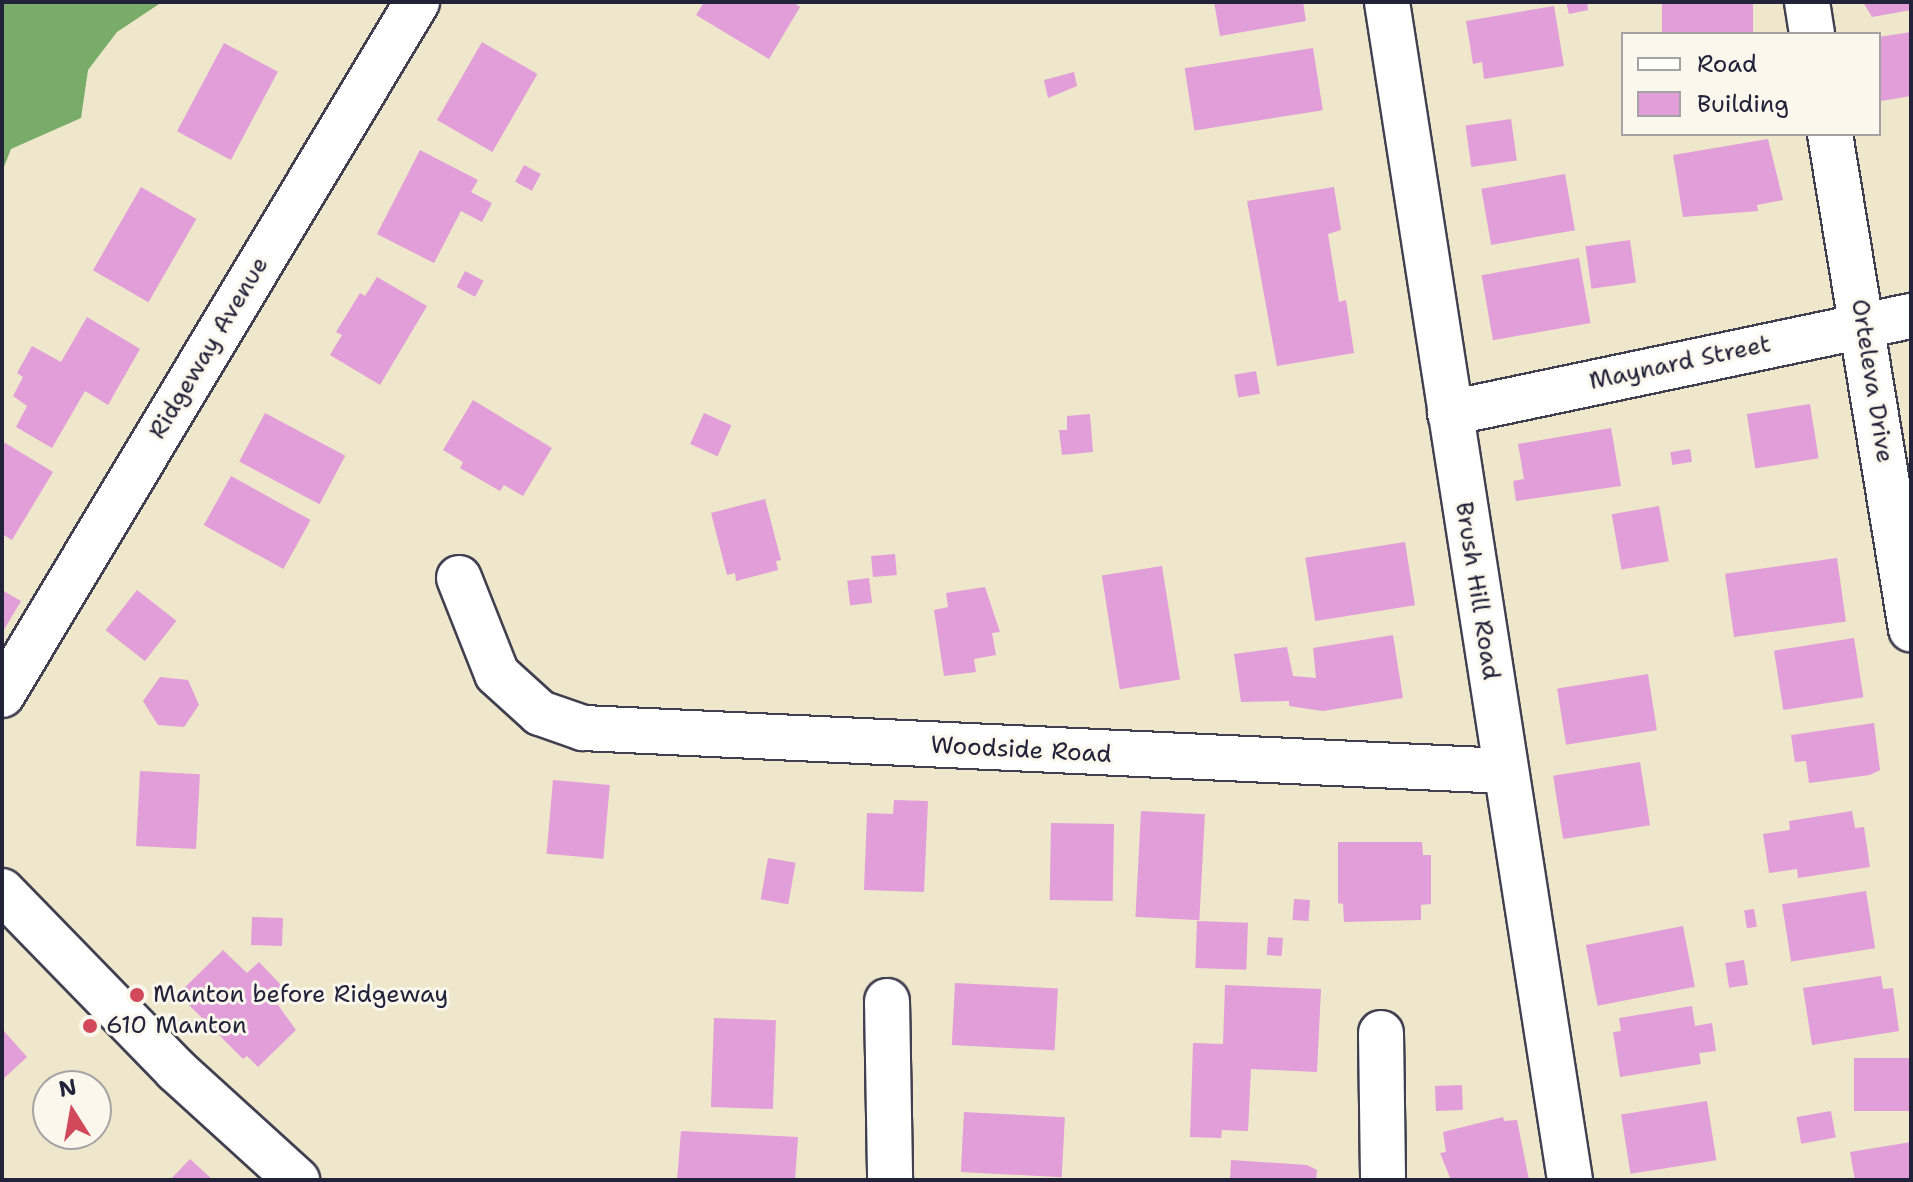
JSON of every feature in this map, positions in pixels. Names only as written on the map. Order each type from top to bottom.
[{"type":"street","name":"Ridgeway Avenue","points":[[2,695],[417,2]]},
{"type":"street","name":"Brush Hill Road","points":[[1387,2],[1570,1180]]},
{"type":"street","points":[[1807,2],[1812,32]]},
{"type":"street","name":"Orteleva Drive","points":[[1830,136],[1911,629]]},
{"type":"street","name":"Maynard Street","points":[[1450,413],[1863,323],[1911,316]]},
{"type":"street","name":"Woodside Road","points":[[459,578],[497,674],[540,713],[583,728],[1505,771]]},
{"type":"street","points":[[2,891],[176,1070],[297,1180]]},
{"type":"street","points":[[887,1001],[890,1180]]},
{"type":"street","points":[[1381,1033],[1383,1180]]},
{"type":"green space","points":[[2,2],[162,2],[117,32],[88,70],[81,118],[11,149],[2,172]]},
{"type":"building","points":[[704,2],[792,2],[800,7],[769,59],[696,15]]},
{"type":"building","points":[[1214,2],[1303,2],[1306,21],[1220,36]]},
{"type":"building","points":[[1566,2],[1587,2],[1588,10],[1569,14]]},
{"type":"building","points":[[1662,2],[1753,2],[1753,32],[1662,32]]},
{"type":"building","points":[[1863,2],[1911,2],[1911,10],[1872,17]]},
{"type":"building","points":[[1554,6],[1564,66],[1484,79],[1482,62],[1473,64],[1466,21]]},
{"type":"building","points":[[1911,32],[1911,96],[1881,101],[1881,37]]},
{"type":"building","points":[[482,42],[537,74],[492,152],[437,120]]},
{"type":"building","points":[[224,43],[278,72],[231,160],[177,131]]},
{"type":"building","points":[[1313,48],[1323,110],[1194,131],[1185,68]]},
{"type":"building","points":[[1074,72],[1077,86],[1048,98],[1044,80]]},
{"type":"building","points":[[1511,119],[1517,161],[1471,167],[1465,125]]},
{"type":"building","points":[[1768,139],[1783,200],[1757,205],[1758,211],[1683,217],[1673,155]]},
{"type":"building","points":[[420,150],[478,180],[471,192],[492,203],[482,222],[461,211],[434,263],[377,234]]},
{"type":"building","points":[[524,165],[541,174],[532,191],[515,182]]},
{"type":"building","points":[[1565,174],[1575,230],[1491,245],[1481,189]]},
{"type":"building","points":[[141,187],[196,219],[148,302],[93,270]]},
{"type":"building","points":[[1334,187],[1341,230],[1328,234],[1339,302],[1346,300],[1354,353],[1277,366],[1247,201]]},
{"type":"building","points":[[1630,240],[1636,283],[1591,289],[1585,246]]},
{"type":"building","points":[[1579,258],[1590,323],[1493,340],[1482,275]]},
{"type":"building","points":[[465,271],[484,281],[475,297],[457,287]]},
{"type":"building","points":[[377,277],[427,306],[380,385],[330,355],[342,335],[336,332],[360,293],[365,296]]},
{"type":"building","points":[[87,317],[140,349],[108,405],[85,391],[52,448],[16,427],[27,406],[13,396],[23,377],[17,373],[32,346],[61,362]]},
{"type":"building","points":[[1256,371],[1260,394],[1238,397],[1234,375]]},
{"type":"building","points":[[473,400],[552,448],[523,496],[504,485],[500,491],[460,468],[463,462],[443,450]]},
{"type":"building","points":[[1810,404],[1819,458],[1755,468],[1747,414]]},
{"type":"building","points":[[265,413],[345,456],[320,504],[239,462]]},
{"type":"building","points":[[704,413],[731,425],[718,456],[690,444]]},
{"type":"building","points":[[1090,414],[1093,452],[1062,455],[1059,430],[1067,430],[1067,416]]},
{"type":"building","points":[[1611,428],[1621,486],[1516,501],[1513,481],[1524,479],[1518,444]]},
{"type":"building","points":[[2,441],[53,472],[12,540],[2,534]]},
{"type":"building","points":[[1690,449],[1692,462],[1672,465],[1670,452]]},
{"type":"building","points":[[231,476],[311,520],[283,569],[204,525]]},
{"type":"building","points":[[765,499],[781,560],[776,561],[778,570],[736,581],[735,573],[727,575],[711,513]]},
{"type":"building","points":[[1659,506],[1669,561],[1621,569],[1612,514]]},
{"type":"building","points":[[1405,542],[1415,605],[1315,621],[1305,558]]},
{"type":"building","points":[[895,554],[897,575],[873,577],[871,556]]},
{"type":"building","points":[[1837,558],[1846,621],[1734,637],[1725,574]]},
{"type":"building","points":[[1162,566],[1180,680],[1120,689],[1102,576]]},
{"type":"building","points":[[869,578],[872,603],[850,605],[847,581]]},
{"type":"building","points":[[985,587],[1000,632],[992,633],[996,655],[974,659],[976,672],[944,676],[934,610],[948,607],[946,593]]},
{"type":"building","points":[[2,590],[21,601],[2,633]]},
{"type":"building","points":[[137,590],[176,621],[145,661],[106,630]]},
{"type":"building","points":[[1393,635],[1403,698],[1323,711],[1289,706],[1289,701],[1241,702],[1234,654],[1287,647],[1293,676],[1316,678],[1313,648]]},
{"type":"building","points":[[1854,638],[1863,697],[1783,710],[1774,651]]},
{"type":"building","points":[[1648,674],[1657,730],[1566,745],[1557,688]]},
{"type":"building","points":[[160,677],[188,680],[199,705],[184,727],[158,725],[143,701]]},
{"type":"building","points":[[1874,723],[1880,770],[1870,775],[1809,783],[1806,761],[1795,762],[1791,735]]},
{"type":"building","points":[[1640,762],[1650,825],[1563,839],[1553,776]]},
{"type":"building","points":[[140,771],[200,774],[196,849],[136,846]]},
{"type":"building","points":[[553,780],[610,785],[603,859],[547,854]]},
{"type":"building","points":[[894,800],[928,801],[924,892],[864,890],[867,813],[893,814]]},
{"type":"building","points":[[1141,811],[1205,814],[1199,920],[1135,917]]},
{"type":"building","points":[[1852,811],[1855,828],[1864,827],[1870,867],[1798,878],[1797,869],[1769,873],[1763,834],[1790,830],[1789,821]]},
{"type":"building","points":[[1051,823],[1114,824],[1113,901],[1050,900]]},
{"type":"building","points":[[1338,842],[1422,842],[1423,855],[1431,855],[1431,904],[1421,905],[1421,920],[1344,922],[1343,904],[1338,903]]},
{"type":"building","points":[[768,858],[796,863],[788,904],[761,899]]},
{"type":"building","points":[[1866,891],[1875,948],[1791,962],[1782,904]]},
{"type":"building","points":[[1294,899],[1310,900],[1308,921],[1293,920]]},
{"type":"building","points":[[1754,909],[1757,927],[1747,928],[1744,911]]},
{"type":"building","points":[[252,917],[283,918],[282,946],[251,945]]},
{"type":"building","points":[[1197,921],[1248,923],[1246,970],[1195,968]]},
{"type":"building","points":[[1683,926],[1695,987],[1598,1006],[1586,945]]},
{"type":"building","points":[[1268,937],[1283,938],[1282,956],[1267,955]]},
{"type":"building","points":[[223,950],[247,973],[259,962],[283,987],[273,998],[296,1030],[258,1067],[247,1056],[243,1059],[178,994]]},
{"type":"building","points":[[1744,960],[1748,985],[1729,988],[1725,963]]},
{"type":"building","points":[[1881,976],[1883,989],[1893,988],[1899,1031],[1812,1045],[1803,988]]},
{"type":"building","points":[[955,983],[1058,988],[1055,1050],[952,1045]]},
{"type":"building","points":[[1225,985],[1321,989],[1317,1072],[1251,1069],[1248,1131],[1222,1130],[1221,1138],[1190,1137],[1193,1043],[1223,1044]]},
{"type":"building","points":[[1692,1006],[1695,1026],[1712,1023],[1716,1051],[1699,1053],[1701,1064],[1620,1077],[1613,1032],[1621,1031],[1619,1018]]},
{"type":"building","points":[[714,1018],[776,1020],[773,1109],[711,1107]]},
{"type":"building","points":[[2,1029],[27,1057],[2,1080]]},
{"type":"building","points":[[1854,1058],[1911,1058],[1911,1111],[1854,1111]]},
{"type":"building","points":[[1462,1085],[1463,1110],[1436,1111],[1435,1086]]},
{"type":"building","points":[[1707,1101],[1716,1160],[1630,1174],[1621,1115]]},
{"type":"building","points":[[1831,1111],[1836,1138],[1801,1144],[1797,1117]]},
{"type":"building","points":[[964,1112],[1065,1117],[1062,1177],[961,1172]]},
{"type":"building","points":[[1503,1117],[1504,1121],[1517,1120],[1529,1180],[1451,1180],[1440,1153],[1446,1152],[1443,1132]]},
{"type":"building","points":[[681,1131],[798,1137],[795,1180],[677,1180]]},
{"type":"building","points":[[1911,1142],[1911,1180],[1855,1180],[1850,1152]]},
{"type":"building","points":[[190,1159],[213,1180],[170,1180]]},
{"type":"building","points":[[1231,1160],[1307,1165],[1317,1170],[1316,1180],[1230,1180]]},
{"type":"place","name":"Manton before Ridgeway","points":[[137,995]]},
{"type":"place","name":"610 Manton","points":[[90,1026]]}]
